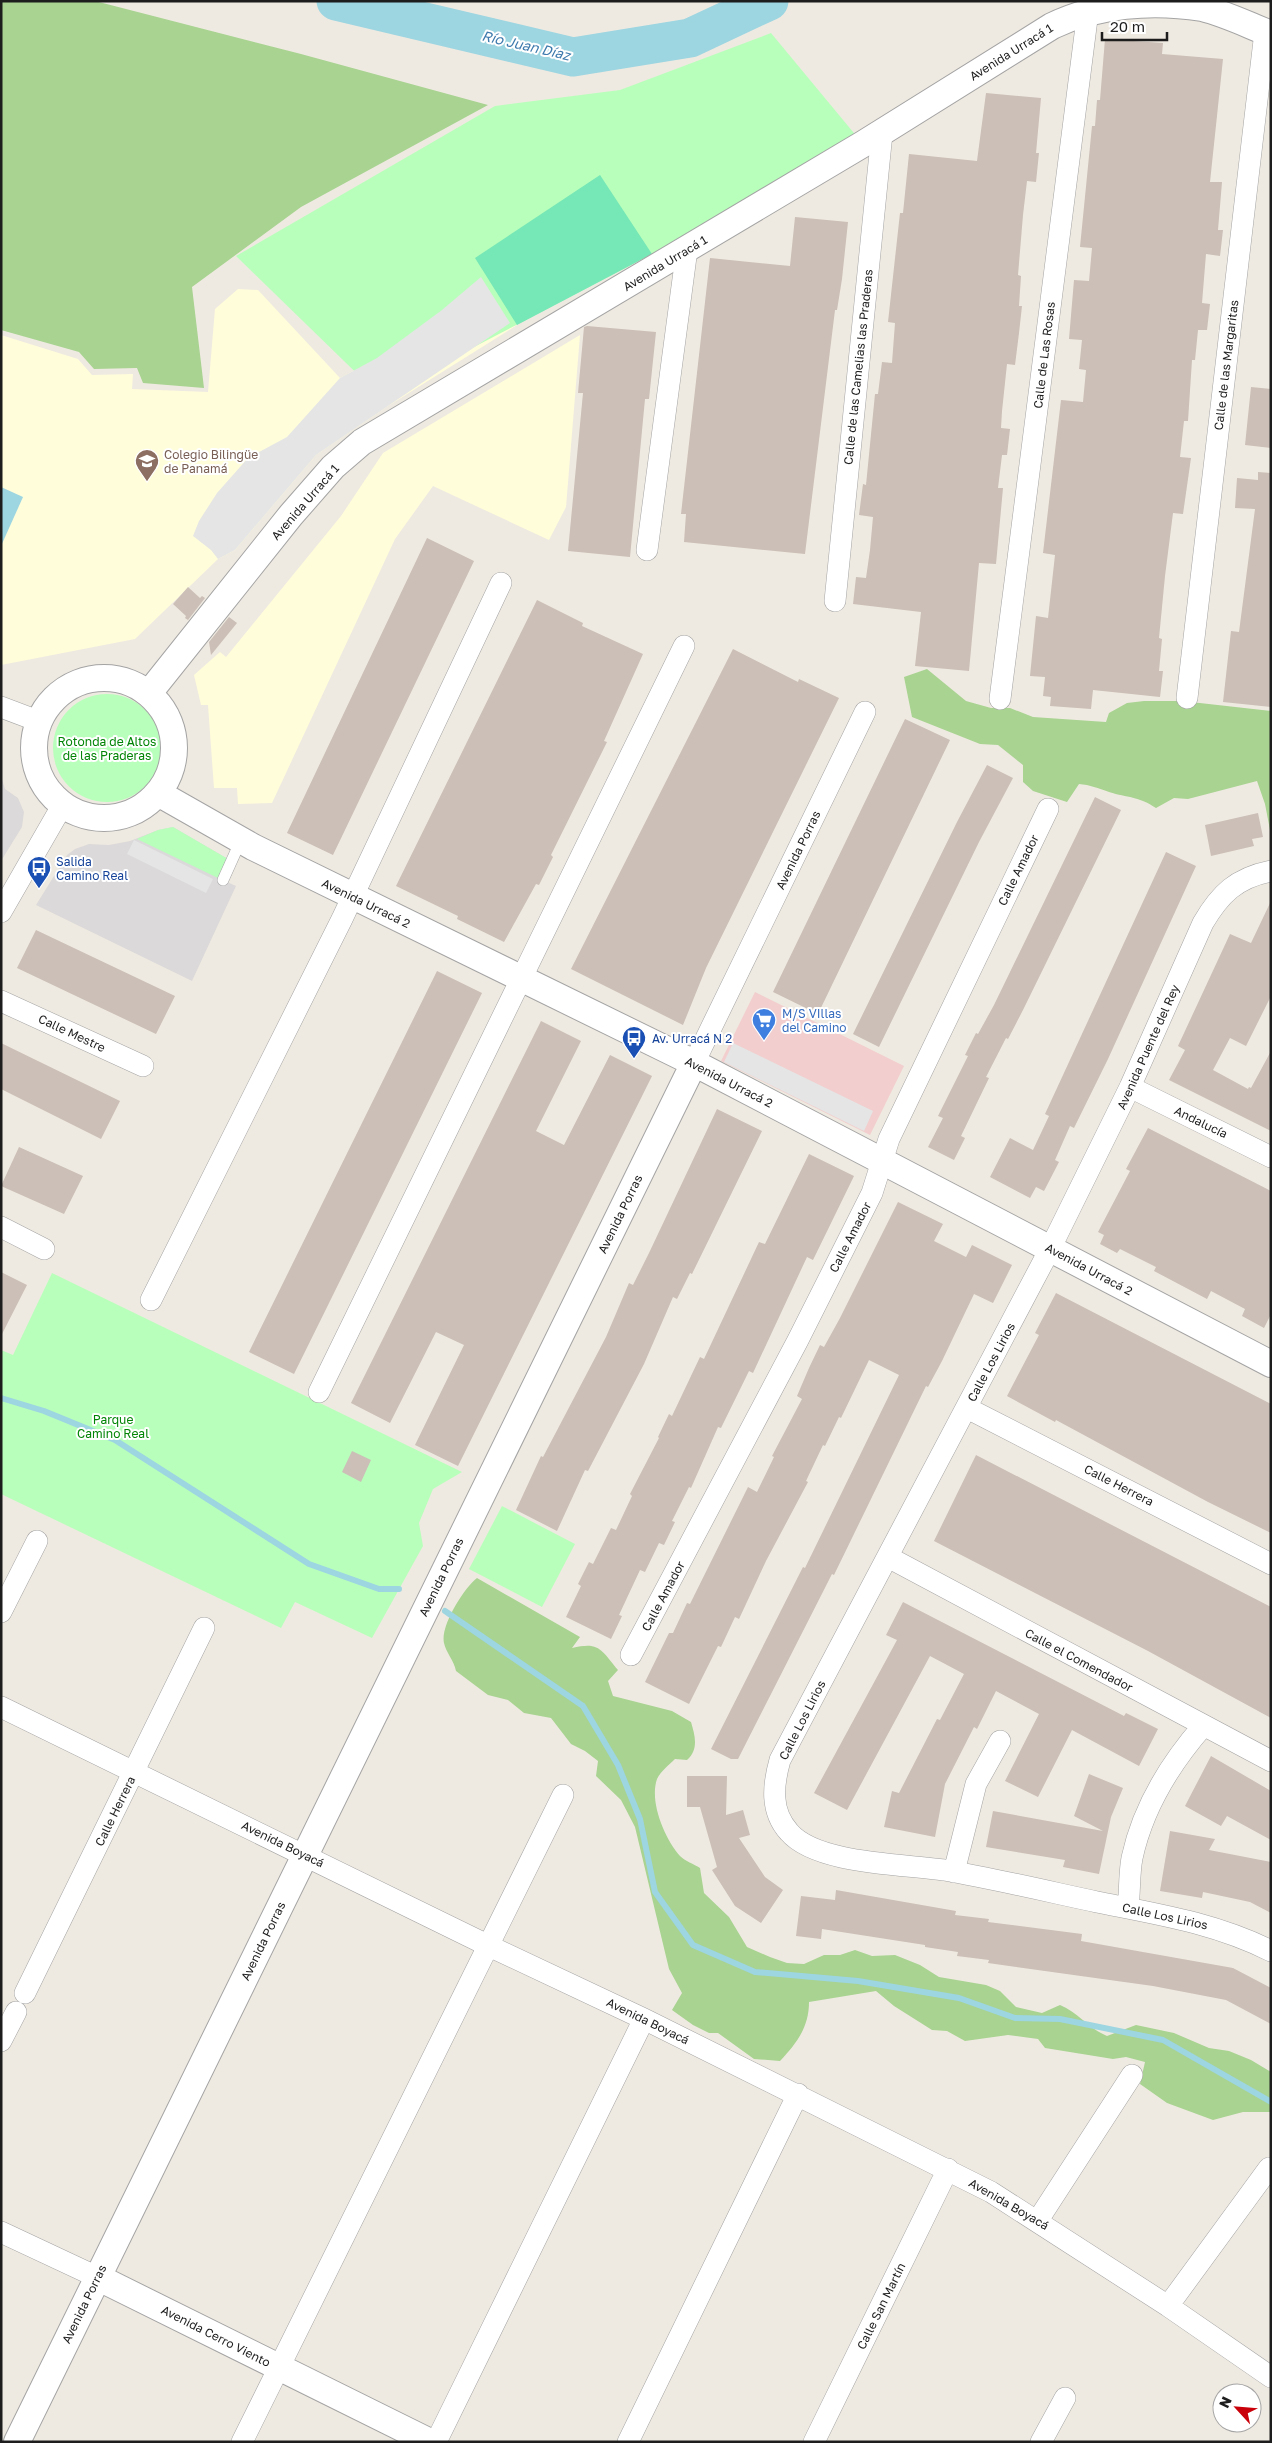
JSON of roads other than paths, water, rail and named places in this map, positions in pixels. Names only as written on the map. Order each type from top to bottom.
[{"type":"street","name":"Avenida Urracá 1","points":[[149,693],[292,515],[333,467],[362,442],[882,133],[1052,26],[1088,11],[1105,7],[1143,3],[1201,8],[1231,17],[1268,33]]},
{"type":"street","name":"Calle de Las Rosas","points":[[1000,699],[1088,11]]},
{"type":"street","name":"Calle de las Margaritas","points":[[1187,698],[1268,33]]},
{"type":"street","name":"Calle de las Camelias las Praderas","points":[[835,601],[882,133]]},
{"type":"street","points":[[647,550],[687,249]]},
{"type":"street","points":[[151,1300],[352,897],[501,583]]},
{"type":"street","points":[[319,1392],[684,646]]},
{"type":"street","points":[[110,677],[131,682],[149,693],[164,710],[172,730],[174,753],[170,774],[158,793],[136,810],[123,816],[102,819],[81,815],[62,806],[48,793],[38,776],[33,748],[38,721],[51,701],[68,687],[88,678],[110,677]]},
{"type":"street","points":[[1,707],[38,721]]},
{"type":"street","name":"Avenida Porras","points":[[17,2442],[865,712]]},
{"type":"street","name":"Avenida Urracá 2","points":[[158,793],[240,840],[352,897],[694,1063],[1271,1364]]},
{"type":"street","points":[[1,912],[62,806]]},
{"type":"street","name":"Calle Amador","points":[[631,1656],[798,1340],[872,1193],[889,1139],[1048,809]]},
{"type":"street","name":"Avenida Puente del Rey","points":[[1050,1250],[1130,1087],[1203,923],[1216,901],[1233,885],[1255,874],[1271,871]]},
{"type":"street","name":"Calle Mestre","points":[[1,1001],[142,1066]]},
{"type":"street","name":"Andalucía","points":[[1130,1087],[1271,1157]]},
{"type":"street","points":[[1,1227],[44,1249]]},
{"type":"street","name":"Calle Los Lirios","points":[[1050,1250],[780,1760],[774,1782],[774,1800],[780,1819],[789,1833],[805,1845],[827,1854],[954,1872],[1178,1917],[1244,1938],[1271,1952]]},
{"type":"street","name":"Calle Herrera","points":[[966,1408],[1271,1564]]},
{"type":"street","points":[[1,1612],[37,1541]]},
{"type":"street","name":"Calle el Comendador","points":[[888,1557],[1271,1761]]},
{"type":"street","name":"Calle Herrera","points":[[1,2041],[204,1628]]},
{"type":"street","name":"Avenida Boyacá","points":[[1,1707],[487,1946],[644,2019],[948,2169],[1038,2220],[1271,2377]]},
{"type":"street","points":[[1128,1908],[1132,1859],[1157,1788],[1178,1755],[1203,1726]]},
{"type":"street","points":[[954,1872],[976,1784],[1000,1741]]},
{"type":"street","points":[[242,2442],[563,1795]]},
{"type":"street","points":[[436,2442],[644,2019]]},
{"type":"street","points":[[1038,2220],[1132,2075]]},
{"type":"street","points":[[628,2442],[798,2094]]},
{"type":"street","points":[[1168,2306],[1269,2168]]},
{"type":"street","name":"Calle San Martín","points":[[814,2442],[948,2169]]},
{"type":"street","name":"Avenida Cerro Viento","points":[[1,2232],[97,2277],[430,2442]]},
{"type":"street","points":[[1041,2442],[1065,2398]]},
{"type":"lane","points":[[223,880],[240,840]]},
{"type":"water","points":[[1,487],[23,497],[1,546]]},
{"type":"waterway","name":"Río Juan Díaz","points":[[336,1],[573,57],[690,38],[769,1]]},
{"type":"waterway","points":[[1,1398],[44,1411],[115,1440],[309,1564],[379,1589],[399,1589]]},
{"type":"waterway","points":[[445,1611],[583,1706],[618,1765],[640,1819],[655,1892],[693,1945],[755,1972],[858,1981],[959,1998],[1015,2018],[1060,2019],[1163,2040],[1271,2102]]},
{"type":"place","name":"Colegio Bilingüe de Panamá","points":[[147,482]]},
{"type":"place","name":"Salida Camino Real","points":[[39,889]]},
{"type":"place","name":"M/S VIllas del Camino","points":[[764,1041]]},
{"type":"place","name":"Av. Urracá N 2","points":[[634,1059]]},
{"type":"park label","name":"Rotonda de Altos de las Praderas","points":[[107,748]]},
{"type":"park label","name":"Parque Camino Real","points":[[113,1426]]}]
